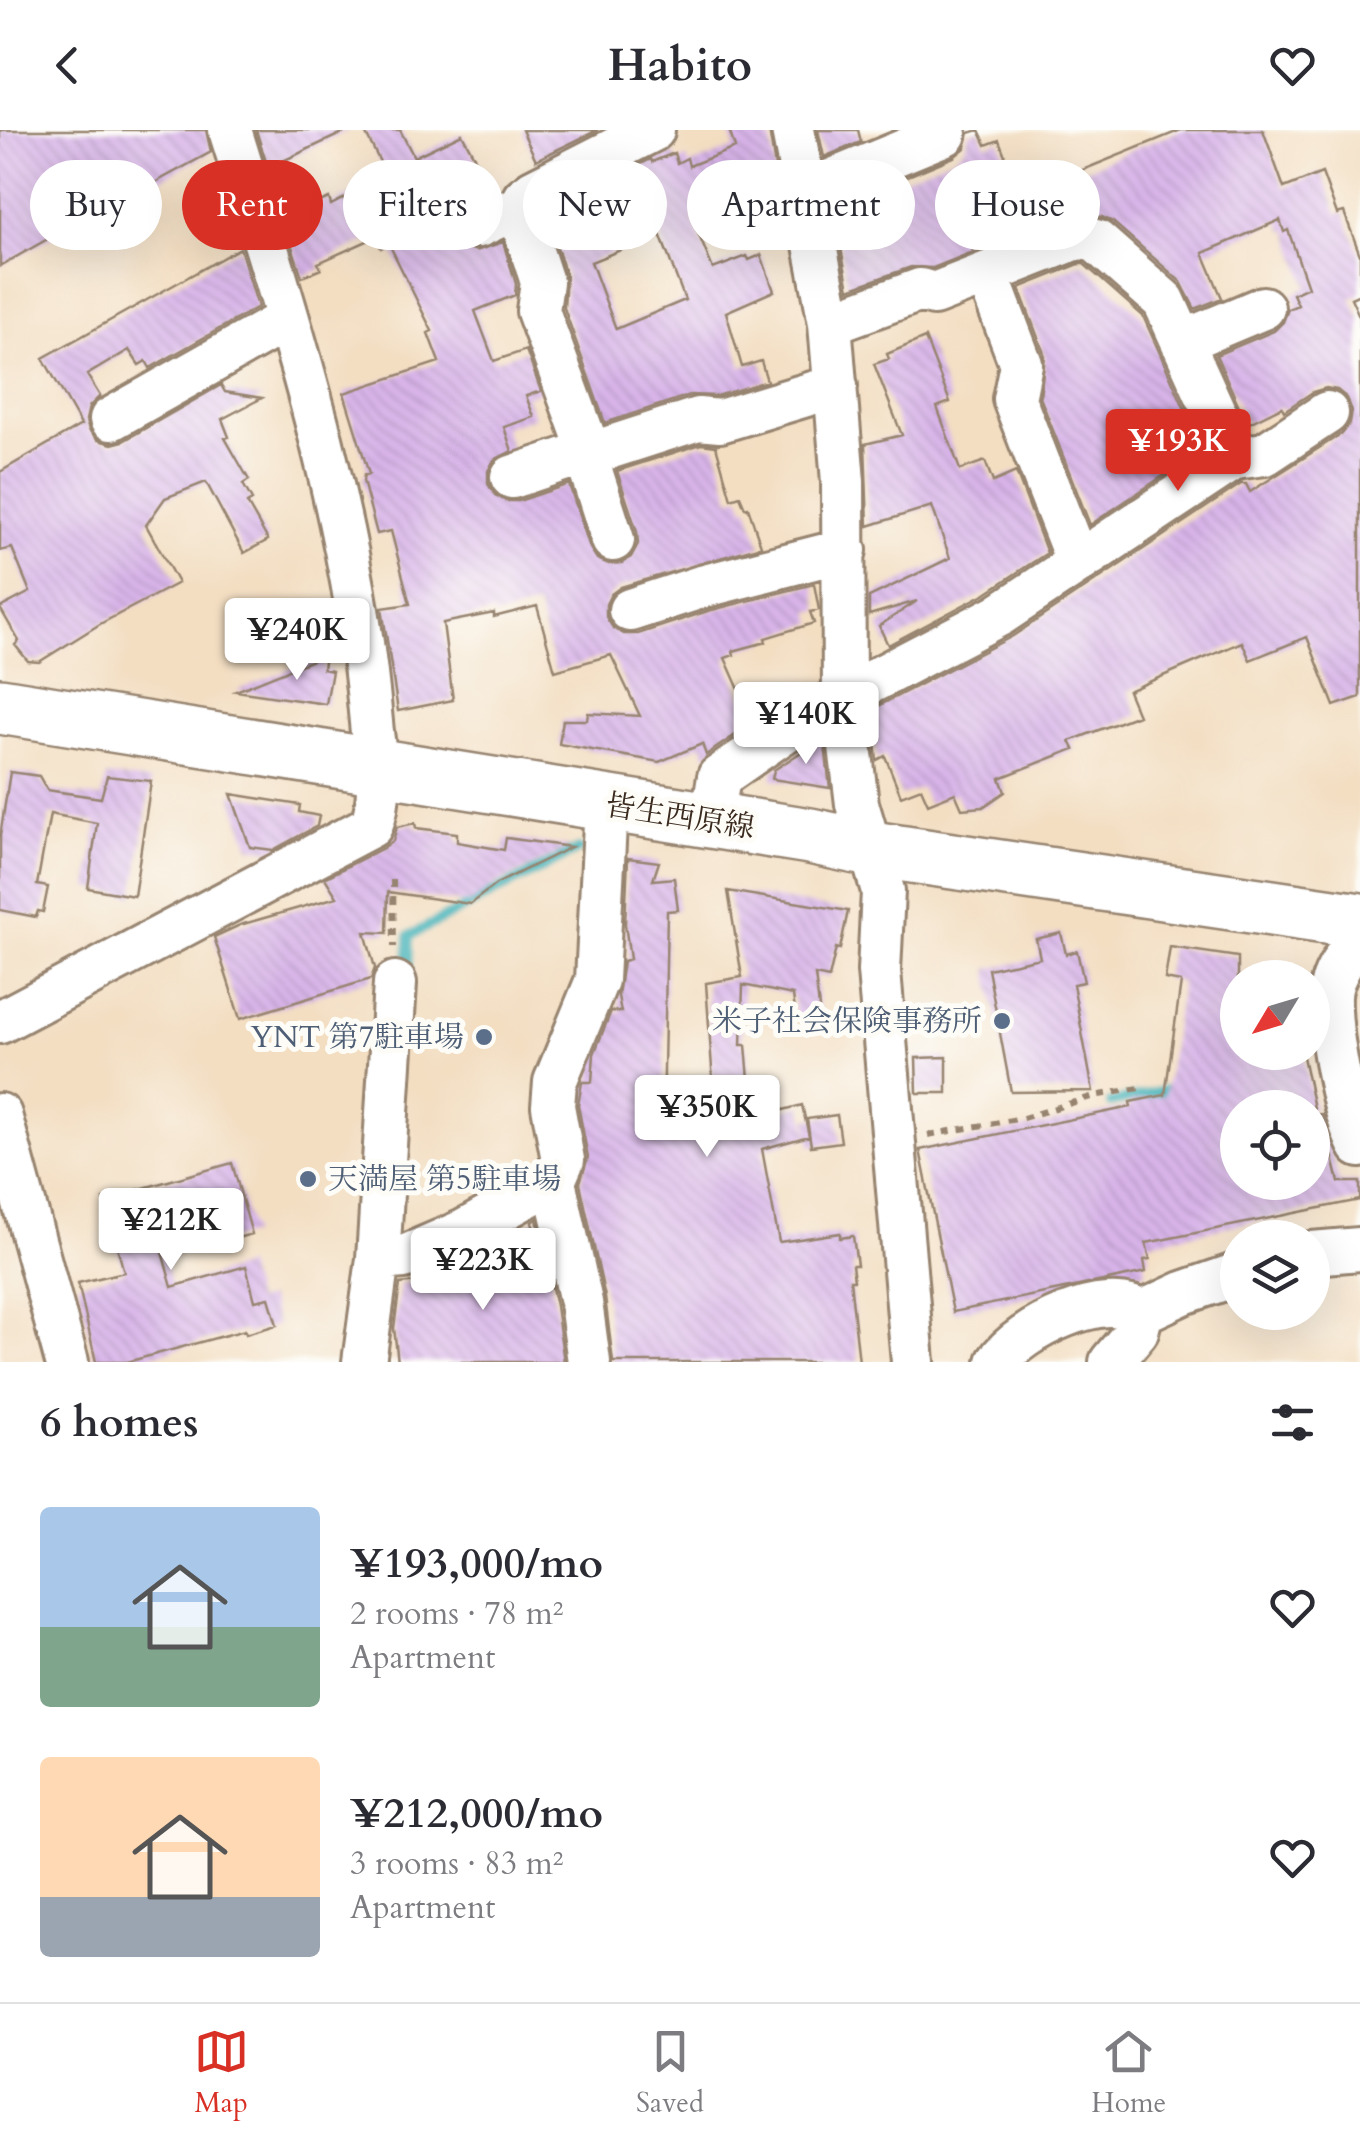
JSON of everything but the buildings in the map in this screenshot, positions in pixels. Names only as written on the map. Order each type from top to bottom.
[{"type":"main road","name":"皆生西原線","points":[[0,706],[871,849],[1360,921]]},
{"type":"street","points":[[0,1022],[370,826],[379,806],[378,769],[349,563],[316,420],[230,130]]},
{"type":"street","points":[[503,214],[520,206],[533,191],[652,130]]},
{"type":"street","points":[[792,130],[798,160]]},
{"type":"street","points":[[882,160],[945,134]]},
{"type":"street","points":[[520,206],[542,282],[538,312],[582,434],[592,450],[589,464],[613,540]]},
{"type":"street","points":[[830,323],[920,290],[934,294],[1072,240],[1096,242],[1158,294],[1235,458]]},
{"type":"street","points":[[816,250],[830,323],[836,386],[846,550],[844,696],[857,804],[883,890],[878,972],[913,1362]]},
{"type":"street","points":[[988,274],[1021,364],[1014,399],[1077,561]]},
{"type":"street","points":[[1182,342],[1263,308]]},
{"type":"street","points":[[111,418],[288,319]]},
{"type":"street","points":[[512,477],[698,418],[720,422],[836,386]]},
{"type":"street","points":[[712,820],[719,776],[791,726],[1000,615],[1235,458],[1265,454],[1324,399]]},
{"type":"street","points":[[630,610],[701,587],[846,550]]},
{"type":"street","points":[[378,1259],[404,1257],[464,1231],[554,1180],[563,1160],[553,1106],[555,1082],[596,980],[606,804]]},
{"type":"street","points":[[1360,936],[1332,984],[1329,1012],[1341,1084],[1360,1146]]},
{"type":"street","points":[[364,1362],[378,1259],[395,983]]},
{"type":"street","points":[[0,1115],[67,1362]]},
{"type":"street","points":[[554,1180],[581,1302],[589,1362]]},
{"type":"street","points":[[1330,1252],[1360,1249]]},
{"type":"street","points":[[998,1362],[1023,1338],[1086,1308],[1124,1304],[1142,1312],[1220,1280]]},
{"type":"street","points":[[1111,1362],[1137,1331],[1142,1312]]},
{"type":"path","points":[[394,880],[395,983]]},
{"type":"path","points":[[921,1136],[1023,1118],[1094,1096],[1146,1087]]},
{"type":"waterway","points":[[408,979],[409,936],[579,849]]},
{"type":"waterway","points":[[1111,1103],[1179,1087]]},
{"type":"place","name":"米子社会保険事務所","points":[[1002,1021]]},
{"type":"place","name":"YNT 第7駐車場","points":[[484,1037]]},
{"type":"place","name":"天満屋 第5駐車場","points":[[308,1179]]}]
